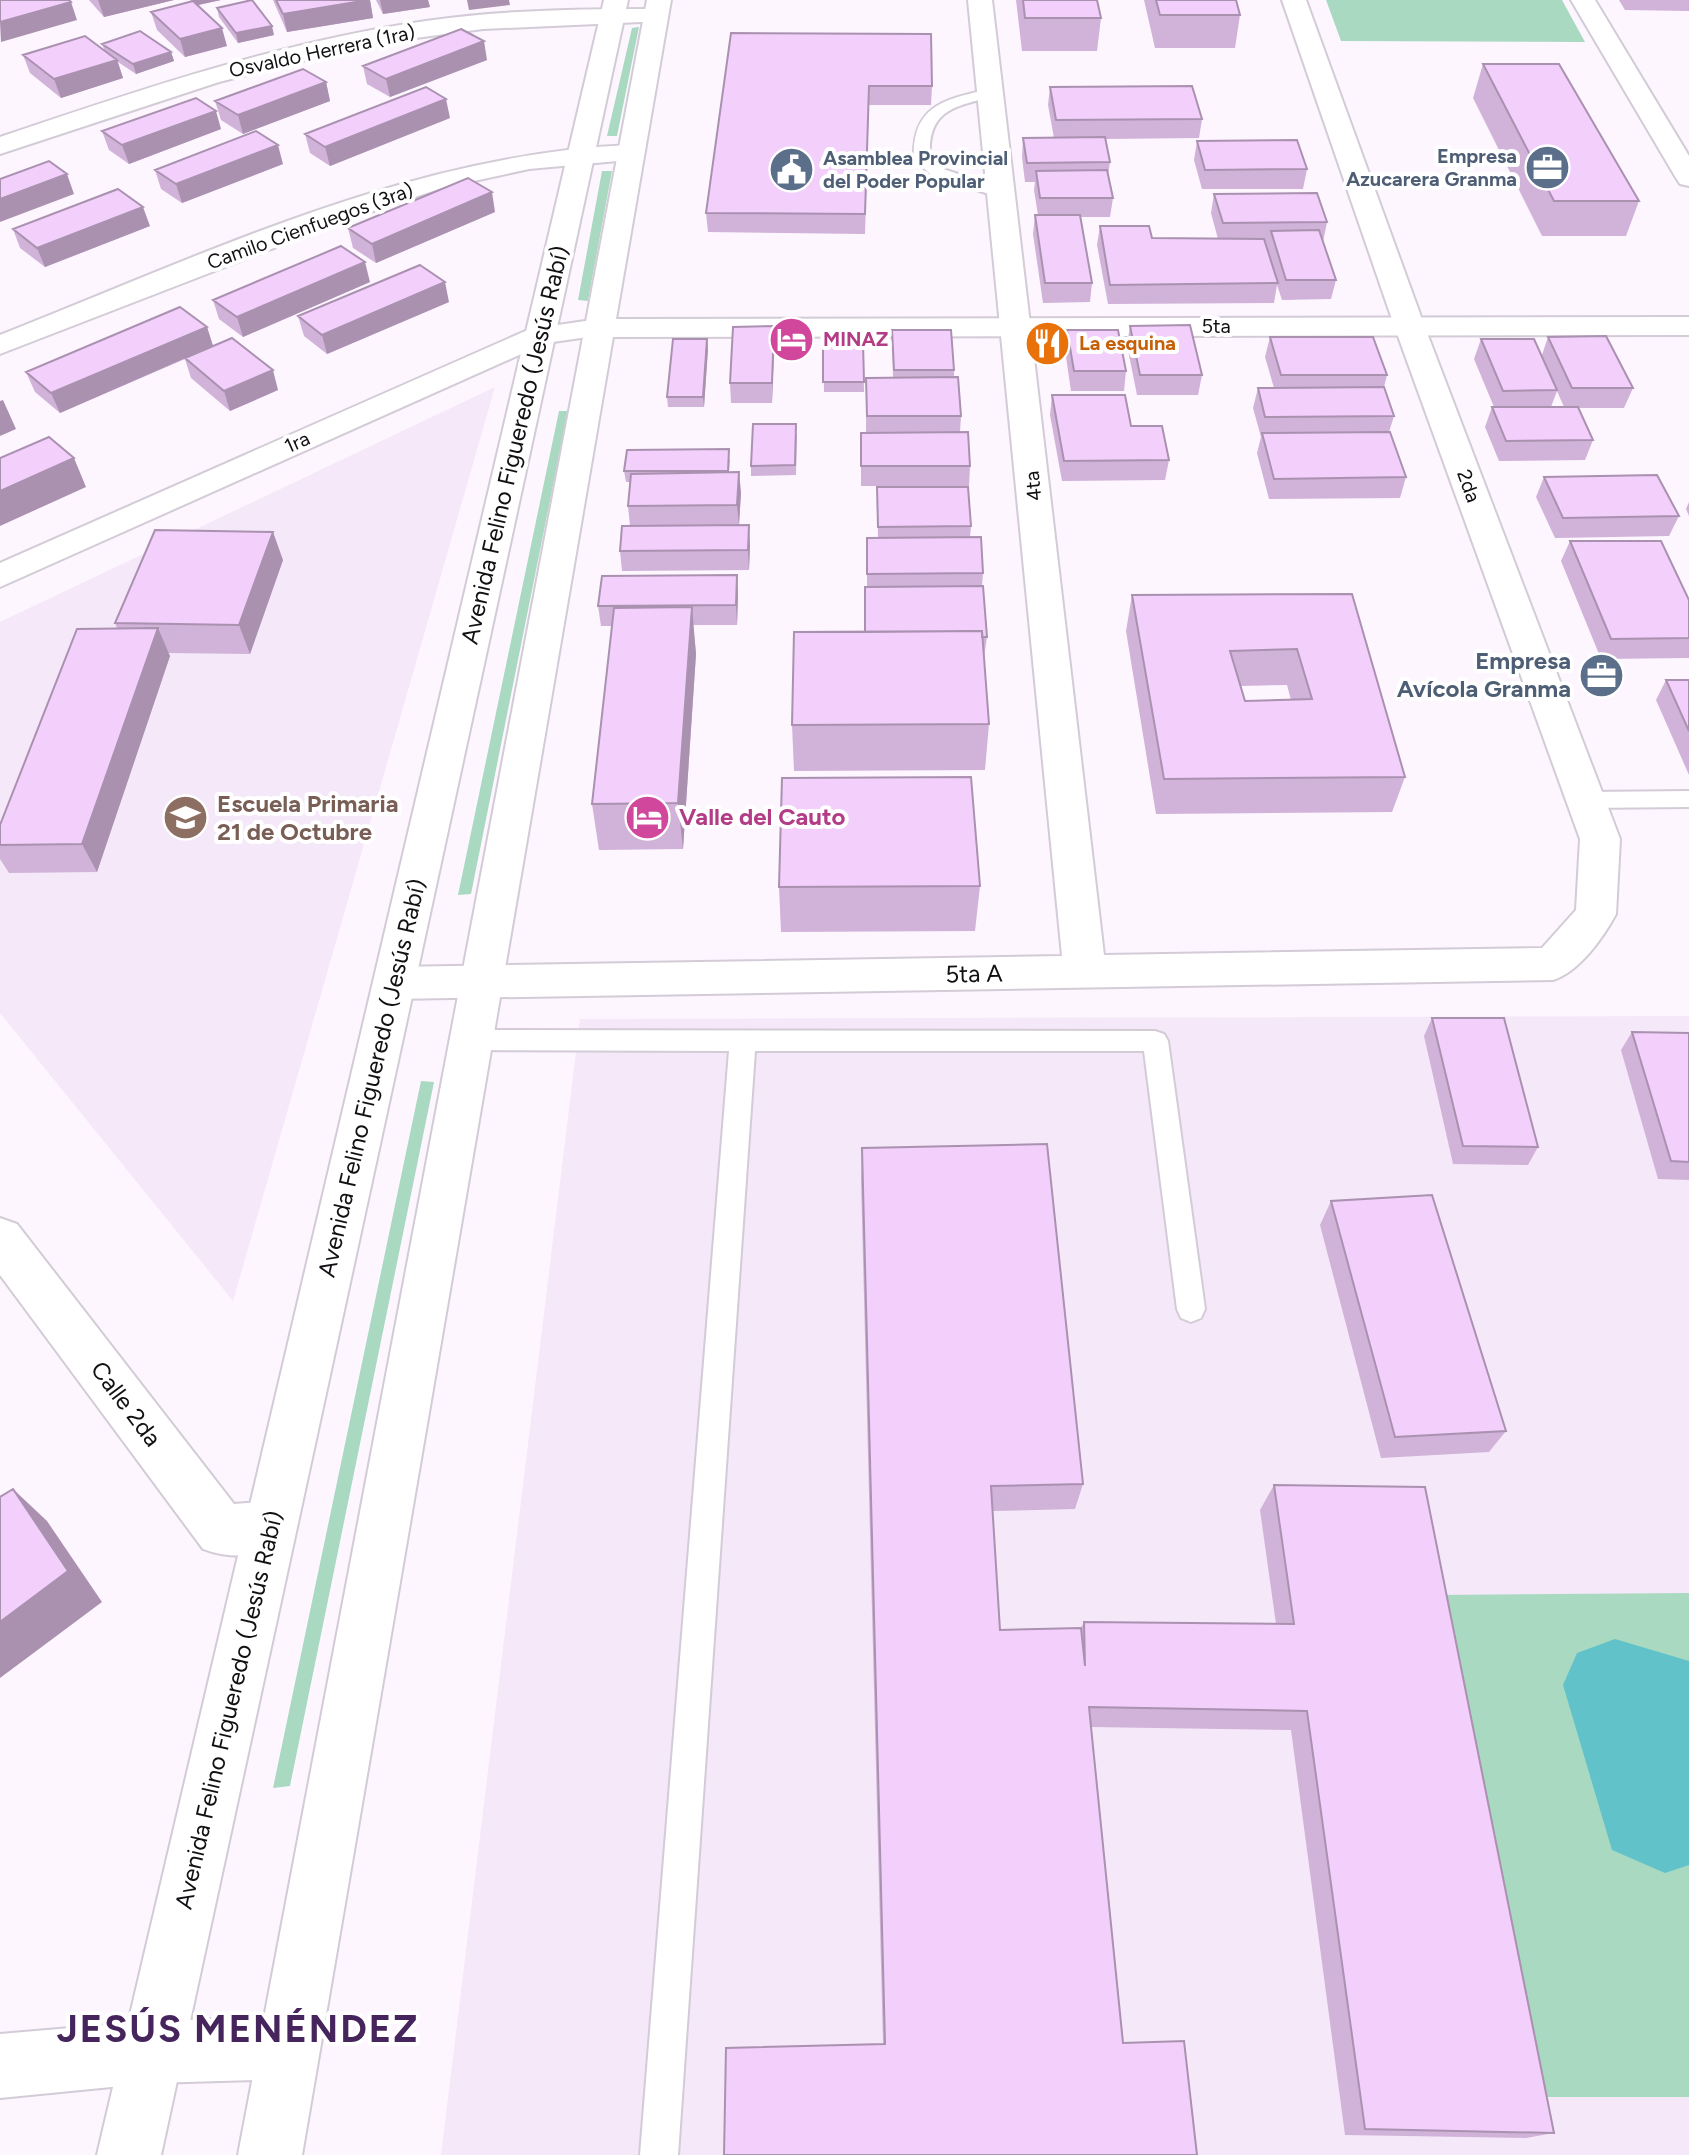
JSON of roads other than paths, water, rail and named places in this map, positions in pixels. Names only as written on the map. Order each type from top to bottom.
[{"type":"street","name":"4ta","points":[[980,0],[1085,972]]},
{"type":"street","name":"2da","points":[[1294,0],[1409,325],[1600,839],[1596,914],[1553,964]]},
{"type":"street","points":[[1583,0],[1689,178]]},
{"type":"street","name":"Osvaldo Herrera (1ra)","points":[[0,146],[175,86],[294,53],[427,28],[614,8],[658,8]]},
{"type":"street","name":"Avenida Felino Figueredo (Jesús Rabí)","points":[[129,2155],[614,8]]},
{"type":"street","points":[[270,2155],[658,8]]},
{"type":"street","name":"Camilo Cienfuegos (3ra)","points":[[0,345],[377,197],[492,166],[581,153],[631,153]]},
{"type":"street","name":"5ta","points":[[599,328],[1689,326]]},
{"type":"street","name":"1ra","points":[[0,576],[431,381],[540,335],[599,328]]},
{"type":"street","name":"5ta A","points":[[394,983],[1553,964]]},
{"type":"street","name":"Calle 2da","points":[[0,1238],[222,1531],[271,1527]]},
{"type":"street","points":[[0,2066],[152,2052],[289,2048]]},
{"type":"lane","points":[[990,93],[957,101],[925,120],[919,137],[922,158],[937,172],[1001,193]]},
{"type":"lane","points":[[1586,800],[1689,799]]},
{"type":"lane","points":[[471,1040],[1155,1041],[1191,1309]]},
{"type":"lane","points":[[659,2155],[743,1041]]},
{"type":"water","points":[[1615,1639],[1689,1661],[1689,1865],[1665,1873],[1612,1850],[1563,1685],[1577,1653]]},
{"type":"place","name":"Empresa Azucarera Granma","points":[[1548,167]]},
{"type":"place","name":"Asamblea Provincial del Poder Popular","points":[[792,169]]},
{"type":"place","name":"MINAZ","points":[[792,339]]},
{"type":"place","name":"La esquina","points":[[1048,343]]},
{"type":"place","name":"Empresa Avícola Granma","points":[[1602,675]]},
{"type":"place","name":"Valle del Cauto","points":[[648,817]]},
{"type":"place","name":"Escuela Primaria 21 de Octubre","points":[[186,818]]},
{"type":"district","name":"JESÚS MENÉNDEZ","points":[[238,2029]]}]
